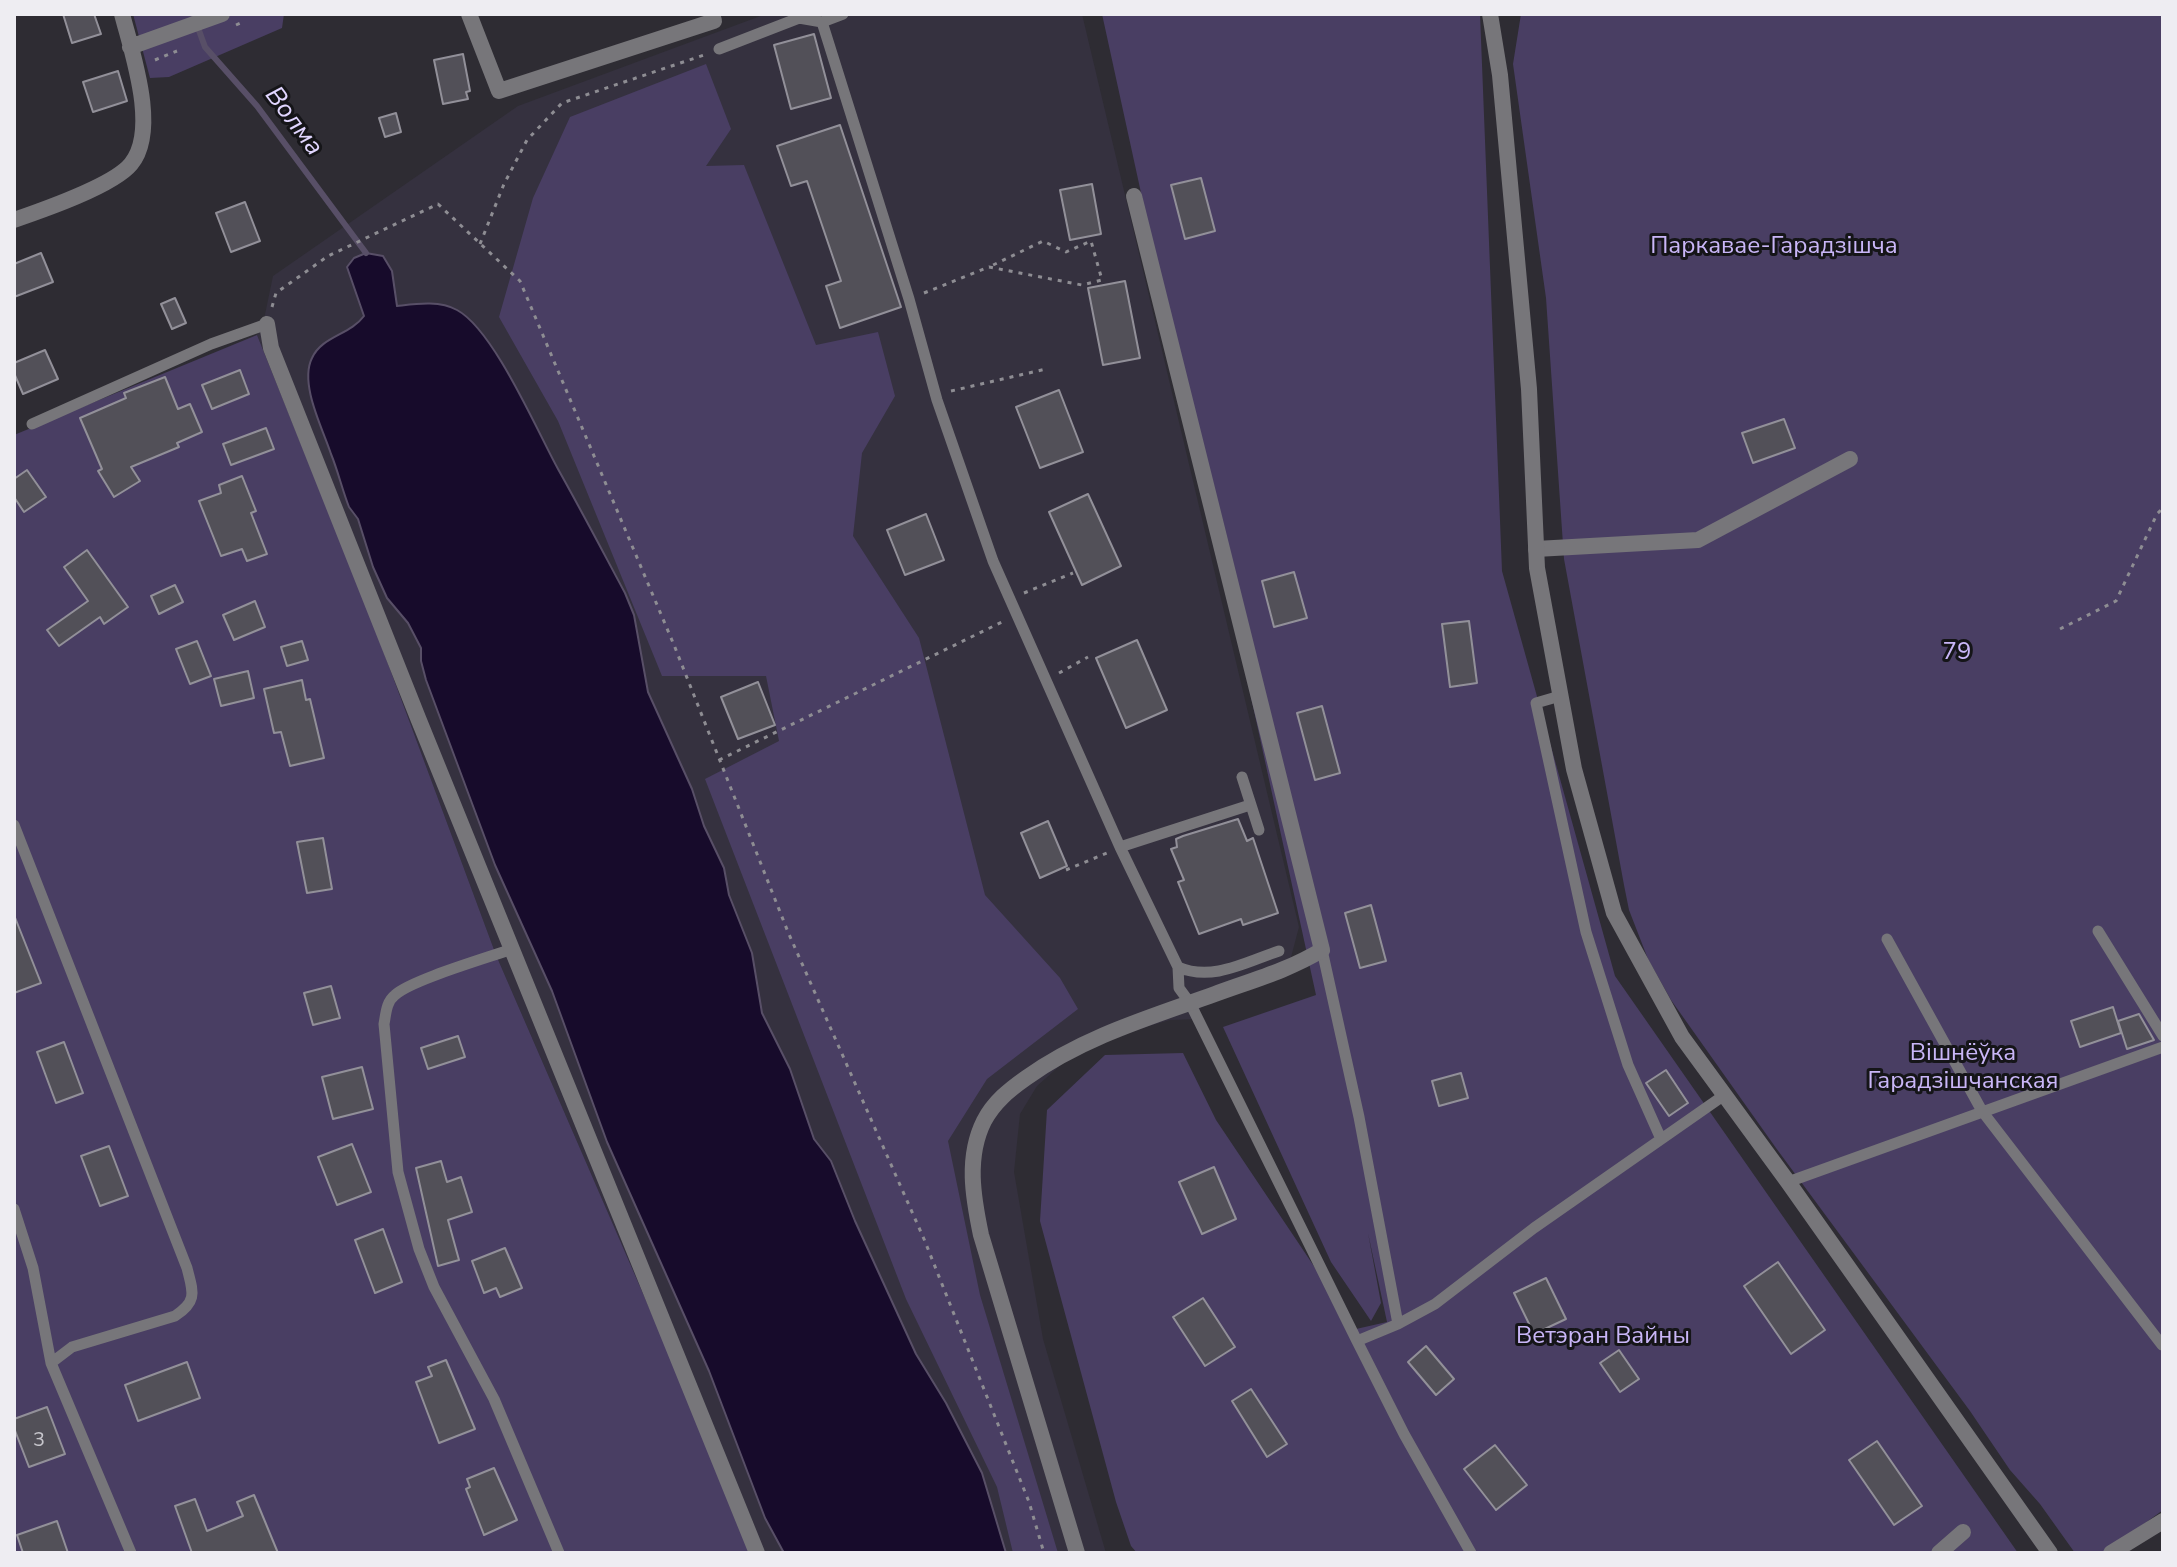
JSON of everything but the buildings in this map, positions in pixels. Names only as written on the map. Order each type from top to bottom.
[{"type":"street","points":[[14,220],[111,179],[130,166],[138,153],[144,117],[122,14]]},
{"type":"street","points":[[130,47],[222,14]]},
{"type":"street","points":[[469,14],[499,91],[713,17]]},
{"type":"street","points":[[1490,14],[1500,75],[1529,389],[1537,568],[1574,769],[1614,913],[1682,1037],[2050,1553]]},
{"type":"street","points":[[1077,1553],[981,1235],[972,1184],[976,1142],[984,1122],[999,1100],[1044,1065],[1115,1030],[1294,967],[1322,950],[1134,196]]},
{"type":"street","points":[[267,324],[271,348],[757,1553]]},
{"type":"street","points":[[1536,549],[1698,540],[1850,459]]},
{"type":"street","points":[[2111,1553],[2163,1521]]},
{"type":"street","points":[[1939,1553],[1963,1532]]},
{"type":"lane","points":[[719,49],[799,18],[822,22],[843,14]]},
{"type":"lane","points":[[822,22],[936,394],[993,561],[1120,847],[1178,967],[1179,988],[1190,1003],[1404,1434],[1471,1553]]},
{"type":"lane","points":[[32,424],[211,344],[267,324]]},
{"type":"lane","points":[[1560,696],[1536,703],[1586,932],[1628,1065],[1661,1139]]},
{"type":"lane","points":[[1242,777],[1259,830]]},
{"type":"lane","points":[[1120,847],[1250,805]]},
{"type":"lane","points":[[14,825],[187,1268],[194,1293],[189,1307],[175,1316],[72,1347],[51,1363]]},
{"type":"lane","points":[[2098,931],[2163,1036]]},
{"type":"lane","points":[[1887,939],[1982,1111],[2162,1345]]},
{"type":"lane","points":[[512,949],[410,986],[394,995],[387,1006],[384,1024],[398,1172],[419,1249],[434,1287],[494,1399],[559,1553]]},
{"type":"lane","points":[[1322,950],[1359,1117],[1398,1324]]},
{"type":"lane","points":[[1178,967],[1197,974],[1217,972],[1279,951]]},
{"type":"lane","points":[[1788,1182],[2163,1047]]},
{"type":"lane","points":[[1357,1341],[1435,1304],[1534,1228],[1723,1096]]},
{"type":"lane","points":[[14,1209],[33,1268],[51,1363],[131,1553]]},
{"type":"path","points":[[480,244],[504,184],[527,140],[562,103],[719,49]]},
{"type":"path","points":[[267,324],[276,293],[328,256],[438,204],[520,281],[788,932],[924,1239],[1029,1502],[1044,1553]]},
{"type":"path","points":[[909,299],[989,267],[1043,241],[1066,252],[1091,241],[1102,280],[1082,285],[989,267]]},
{"type":"path","points":[[936,394],[1046,369]]},
{"type":"path","points":[[2060,629],[2116,601],[2157,514],[2163,508]]},
{"type":"path","points":[[1010,599],[1073,573]]},
{"type":"path","points":[[719,760],[1016,615]]},
{"type":"path","points":[[1046,680],[1088,657]]},
{"type":"path","points":[[1066,870],[1120,847]]},
{"type":"shaded area","points":[[766,14],[1082,14],[1299,927],[1290,961],[1204,993],[1198,1019],[1170,1020],[1132,1031],[1072,1055],[1037,1086],[1020,1114],[1014,1172],[1043,1339],[1106,1553],[752,1553],[496,955],[367,607],[257,335],[263,324],[273,276],[518,106]]},
{"type":"shaded area","points":[[366,253],[383,256],[392,271],[397,306],[427,304],[450,307],[471,321],[485,338],[514,383],[625,593],[634,615],[648,692],[724,868],[729,895],[752,953],[762,1013],[790,1069],[814,1139],[831,1161],[916,1354],[946,1403],[982,1473],[1006,1553],[784,1553],[765,1518],[709,1371],[607,1142],[552,991],[495,865],[426,680],[421,648],[408,623],[387,598],[373,567],[358,519],[349,507],[314,406],[308,380],[312,358],[322,345],[364,316],[347,267],[354,258]]},
{"type":"green space","points":[[133,14],[284,14],[282,28],[169,77],[150,78]]},
{"type":"green space","name":"Ветэран Вайны","points":[[1102,14],[1480,14],[1502,571],[1615,976],[2018,1553],[1137,1553],[1131,1546],[1116,1502],[1040,1221],[1047,1110],[1105,1055],[1183,1053],[1216,1120],[1356,1329],[1387,1322],[1368,1233],[1381,1303],[1371,1321],[1331,1262],[1223,1027],[1316,995]]},
{"type":"green space","points":[[1521,14],[2163,14],[2163,1510],[2104,1553],[2075,1553],[2040,1504],[2010,1470],[1671,1000],[1648,959],[1629,910],[1564,559],[1546,298],[1513,64]]},
{"type":"green space","points":[[706,64],[731,129],[706,166],[744,165],[816,345],[878,332],[895,396],[862,453],[853,536],[919,638],[985,895],[1060,978],[1078,1009],[987,1079],[948,1141],[980,1295],[1058,1553],[1013,1553],[997,1487],[906,1299],[705,779],[779,741],[766,676],[662,676],[558,421],[499,317],[533,198],[570,117]]},
{"type":"green space","points":[[257,335],[367,607],[496,955],[752,1553],[14,1553],[14,435]]},
{"type":"waterway","name":"Волма","points":[[193,14],[205,47],[257,106],[366,253]]},
{"type":"park label","name":"Паркавае-Гарадзішча","points":[[1774,247]]},
{"type":"park label","name":"79","points":[[1957,653]]},
{"type":"park label","name":"Вішнёўка Гарадзішчанская","points":[[1963,1068]]}]
